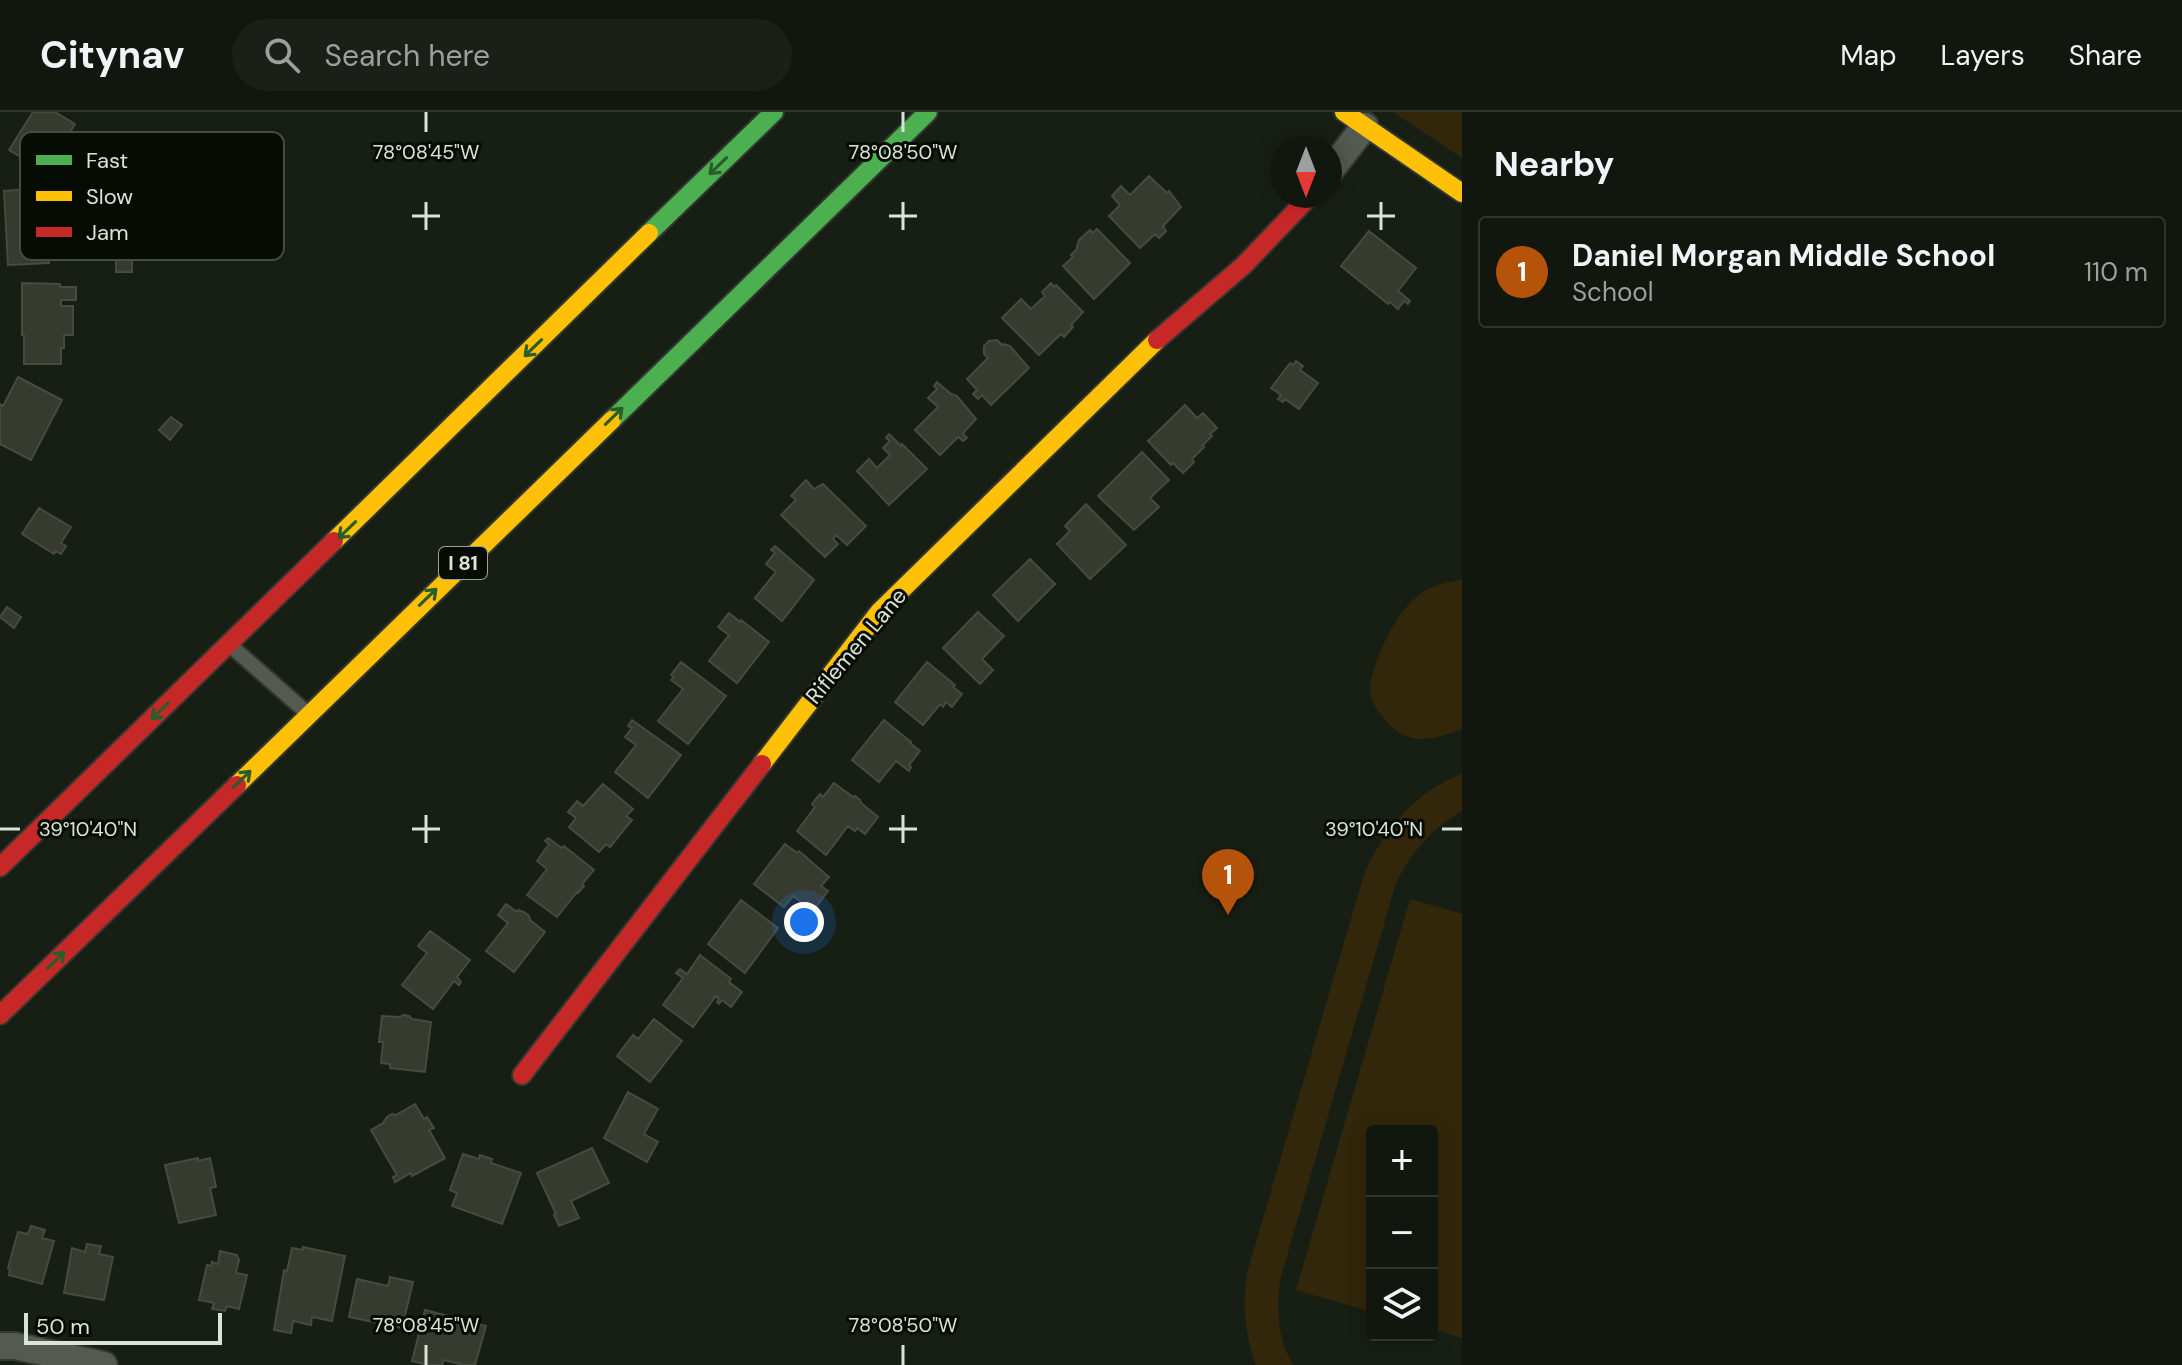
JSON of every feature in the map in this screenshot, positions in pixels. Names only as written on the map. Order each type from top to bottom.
[{"type":"main road","points":[[0,867],[774,112]]},
{"type":"main road","name":"I 81","points":[[0,1015],[928,112]]},
{"type":"main road","points":[[1355,119],[1462,193]]},
{"type":"main road","name":"Riflemen Lane","points":[[522,1075],[879,612],[1162,335],[1244,265],[1299,208]]},
{"type":"street","points":[[1342,146],[1355,119]]},
{"type":"street","points":[[0,1346],[15,1346],[104,1365]]},
{"type":"lane","points":[[229,644],[308,714]]},
{"type":"shaded area","points":[[1393,112],[1462,112],[1462,158]]},
{"type":"shaded area","points":[[1462,579],[1462,729],[1420,739],[1401,734],[1379,712],[1371,695],[1370,685],[1383,645],[1392,627],[1413,600],[1430,588]]},
{"type":"shaded area","points":[[1462,774],[1462,811],[1441,825],[1424,842],[1396,883],[1280,1280],[1279,1324],[1293,1365],[1256,1365],[1246,1320],[1247,1273],[1365,871],[1404,813],[1430,790]]},
{"type":"shaded area","points":[[1410,899],[1462,914],[1462,1338],[1438,1331],[1438,1125],[1366,1125],[1366,1310],[1296,1290]]},
{"type":"building","points":[[33,112],[55,112],[75,124],[70,132],[20,132]]},
{"type":"building","points":[[20,133],[20,157],[9,150]]},
{"type":"building","points":[[1149,176],[1167,193],[1169,191],[1181,207],[1163,226],[1166,231],[1159,238],[1155,234],[1140,248],[1109,216],[1120,205],[1112,196],[1121,186],[1130,195]]},
{"type":"building","points":[[20,190],[20,260],[49,260],[49,263],[8,265],[4,191]]},
{"type":"building","points":[[1097,229],[1130,263],[1094,299],[1063,266],[1073,257],[1071,255],[1079,240],[1090,230],[1093,233]]},
{"type":"building","points":[[1369,231],[1416,268],[1398,291],[1410,301],[1408,304],[1404,301],[1398,309],[1341,266]]},
{"type":"building","points":[[116,260],[132,260],[132,272],[116,272]]},
{"type":"building","points":[[22,283],[76,287],[76,300],[61,300],[61,306],[73,306],[73,335],[64,335],[61,364],[24,364]]},
{"type":"building","points":[[1051,283],[1083,312],[1064,337],[1061,334],[1039,355],[1002,318],[1021,299],[1031,309],[1045,296],[1042,292]]},
{"type":"building","points":[[997,340],[1002,345],[1010,346],[1029,368],[991,405],[982,395],[978,399],[973,394],[977,390],[967,379],[988,358],[984,354],[984,346],[989,341]]},
{"type":"building","points":[[1296,361],[1303,366],[1300,370],[1318,383],[1299,409],[1285,399],[1283,402],[1278,399],[1281,395],[1271,388],[1290,363],[1293,365]]},
{"type":"building","points":[[18,377],[62,400],[31,460],[0,444],[0,404],[3,406]]},
{"type":"building","points":[[937,382],[957,396],[976,419],[963,434],[967,438],[963,441],[958,437],[940,455],[915,430],[938,407],[928,398],[937,389],[934,386]]},
{"type":"building","points":[[1185,405],[1197,418],[1203,413],[1217,428],[1183,473],[1148,441]]},
{"type":"building","points":[[171,417],[182,425],[170,440],[159,430]]},
{"type":"building","points":[[889,434],[927,469],[889,505],[857,471],[869,459],[877,468],[890,455],[883,448],[890,441],[886,438]]},
{"type":"building","points":[[1142,452],[1169,480],[1150,498],[1159,507],[1134,530],[1098,496]]},
{"type":"building","points":[[806,480],[814,489],[823,484],[866,526],[847,545],[836,535],[833,539],[838,544],[825,557],[781,515],[796,500],[791,496]]},
{"type":"building","points":[[1086,504],[1126,545],[1090,579],[1057,544],[1070,531],[1065,526]]},
{"type":"building","points":[[39,508],[71,527],[61,543],[66,546],[61,554],[56,551],[54,554],[22,534]]},
{"type":"building","points":[[775,546],[814,580],[782,621],[755,598],[776,572],[766,564],[775,553],[771,550]]},
{"type":"building","points":[[1030,559],[1055,584],[1018,621],[993,595]]},
{"type":"building","points":[[7,607],[21,617],[14,628],[0,617]]},
{"type":"building","points":[[978,612],[1004,636],[982,659],[993,670],[980,684],[943,648]]},
{"type":"building","points":[[729,613],[769,642],[737,683],[709,661],[729,635],[718,627]]},
{"type":"building","points":[[681,662],[726,696],[688,744],[658,721],[683,689],[671,680],[674,677],[671,675]]},
{"type":"building","points":[[927,662],[962,694],[952,707],[946,702],[943,707],[940,704],[923,725],[895,702]]},
{"type":"building","points":[[632,720],[681,755],[648,798],[615,772],[636,745],[625,737],[632,728],[628,726]]},
{"type":"building","points":[[884,720],[920,751],[909,765],[909,771],[896,761],[879,782],[852,760]]},
{"type":"building","points":[[834,783],[855,796],[878,817],[865,834],[848,826],[826,855],[797,831],[815,807],[812,804],[820,794],[823,797]]},
{"type":"building","points":[[603,784],[633,809],[626,816],[632,820],[610,847],[606,844],[599,852],[569,827],[576,818],[568,812],[577,801],[583,806]]},
{"type":"building","points":[[548,838],[562,848],[564,846],[594,870],[557,917],[527,895],[547,869],[537,861],[549,844],[545,841]]},
{"type":"building","points":[[785,844],[797,853],[799,851],[829,877],[821,886],[828,891],[813,911],[793,896],[784,907],[754,884]]},
{"type":"building","points":[[741,900],[778,928],[745,973],[708,944]]},
{"type":"building","points":[[506,904],[517,912],[524,912],[545,932],[514,972],[486,951],[508,923],[498,915]]},
{"type":"building","points":[[430,931],[470,960],[457,977],[461,982],[459,985],[454,981],[433,1009],[402,985],[427,953],[418,946]]},
{"type":"building","points":[[700,955],[731,979],[729,982],[742,992],[731,1007],[722,1000],[719,1004],[716,996],[693,1027],[663,1005],[683,978],[676,973],[680,969],[687,974]]},
{"type":"building","points":[[403,1015],[431,1022],[425,1072],[390,1068],[390,1064],[381,1063],[383,1042],[379,1042],[382,1016]]},
{"type":"building","points":[[654,1019],[682,1041],[650,1082],[617,1056],[633,1035],[638,1039]]},
{"type":"building","points":[[628,1092],[658,1109],[644,1134],[658,1142],[647,1162],[604,1138]]},
{"type":"building","points":[[415,1104],[434,1128],[429,1130],[445,1158],[395,1182],[393,1177],[397,1175],[371,1130],[392,1114],[396,1115]]},
{"type":"building","points":[[592,1148],[609,1183],[571,1201],[579,1218],[559,1226],[537,1173]]},
{"type":"building","points":[[463,1154],[479,1159],[480,1155],[492,1159],[491,1163],[521,1173],[502,1224],[452,1206],[457,1193],[450,1190]]},
{"type":"building","points":[[198,1158],[198,1161],[210,1158],[216,1187],[210,1188],[216,1215],[179,1223],[165,1165]]},
{"type":"building","points":[[31,1226],[45,1230],[42,1238],[54,1241],[42,1284],[9,1275],[8,1268],[18,1232],[28,1234]]},
{"type":"building","points":[[87,1244],[101,1246],[99,1254],[113,1257],[104,1300],[64,1293],[72,1248],[85,1252]]},
{"type":"building","points":[[303,1247],[345,1256],[332,1321],[312,1317],[311,1325],[293,1321],[291,1333],[274,1330],[284,1270],[287,1271],[292,1248],[303,1250]]},
{"type":"building","points":[[220,1251],[237,1255],[236,1273],[247,1275],[239,1309],[227,1306],[225,1311],[212,1309],[214,1303],[199,1300],[207,1265],[211,1266],[212,1262],[218,1264]]},
{"type":"building","points":[[390,1277],[413,1282],[402,1328],[349,1317],[357,1279],[388,1286]]},
{"type":"building","points":[[425,1310],[486,1326],[475,1365],[444,1360],[442,1365],[412,1361]]},
{"type":"traffic: fast","points":[[649,233],[774,112]]},
{"type":"traffic: fast","points":[[612,420],[928,112]]},
{"type":"traffic: slow","points":[[1344,112],[1462,193]]},
{"type":"traffic: slow","points":[[334,541],[649,233]]},
{"type":"traffic: slow","points":[[762,764],[879,612],[1157,340]]},
{"type":"traffic: slow","points":[[237,785],[612,420]]},
{"type":"traffic: jam","points":[[1157,340],[1244,265],[1299,208]]},
{"type":"traffic: jam","points":[[0,867],[334,541]]},
{"type":"traffic: jam","points":[[522,1075],[762,764]]},
{"type":"traffic: jam","points":[[0,1015],[237,785]]},
{"type":"place","name":"Daniel Morgan Middle School","points":[[1228,915]]}]
